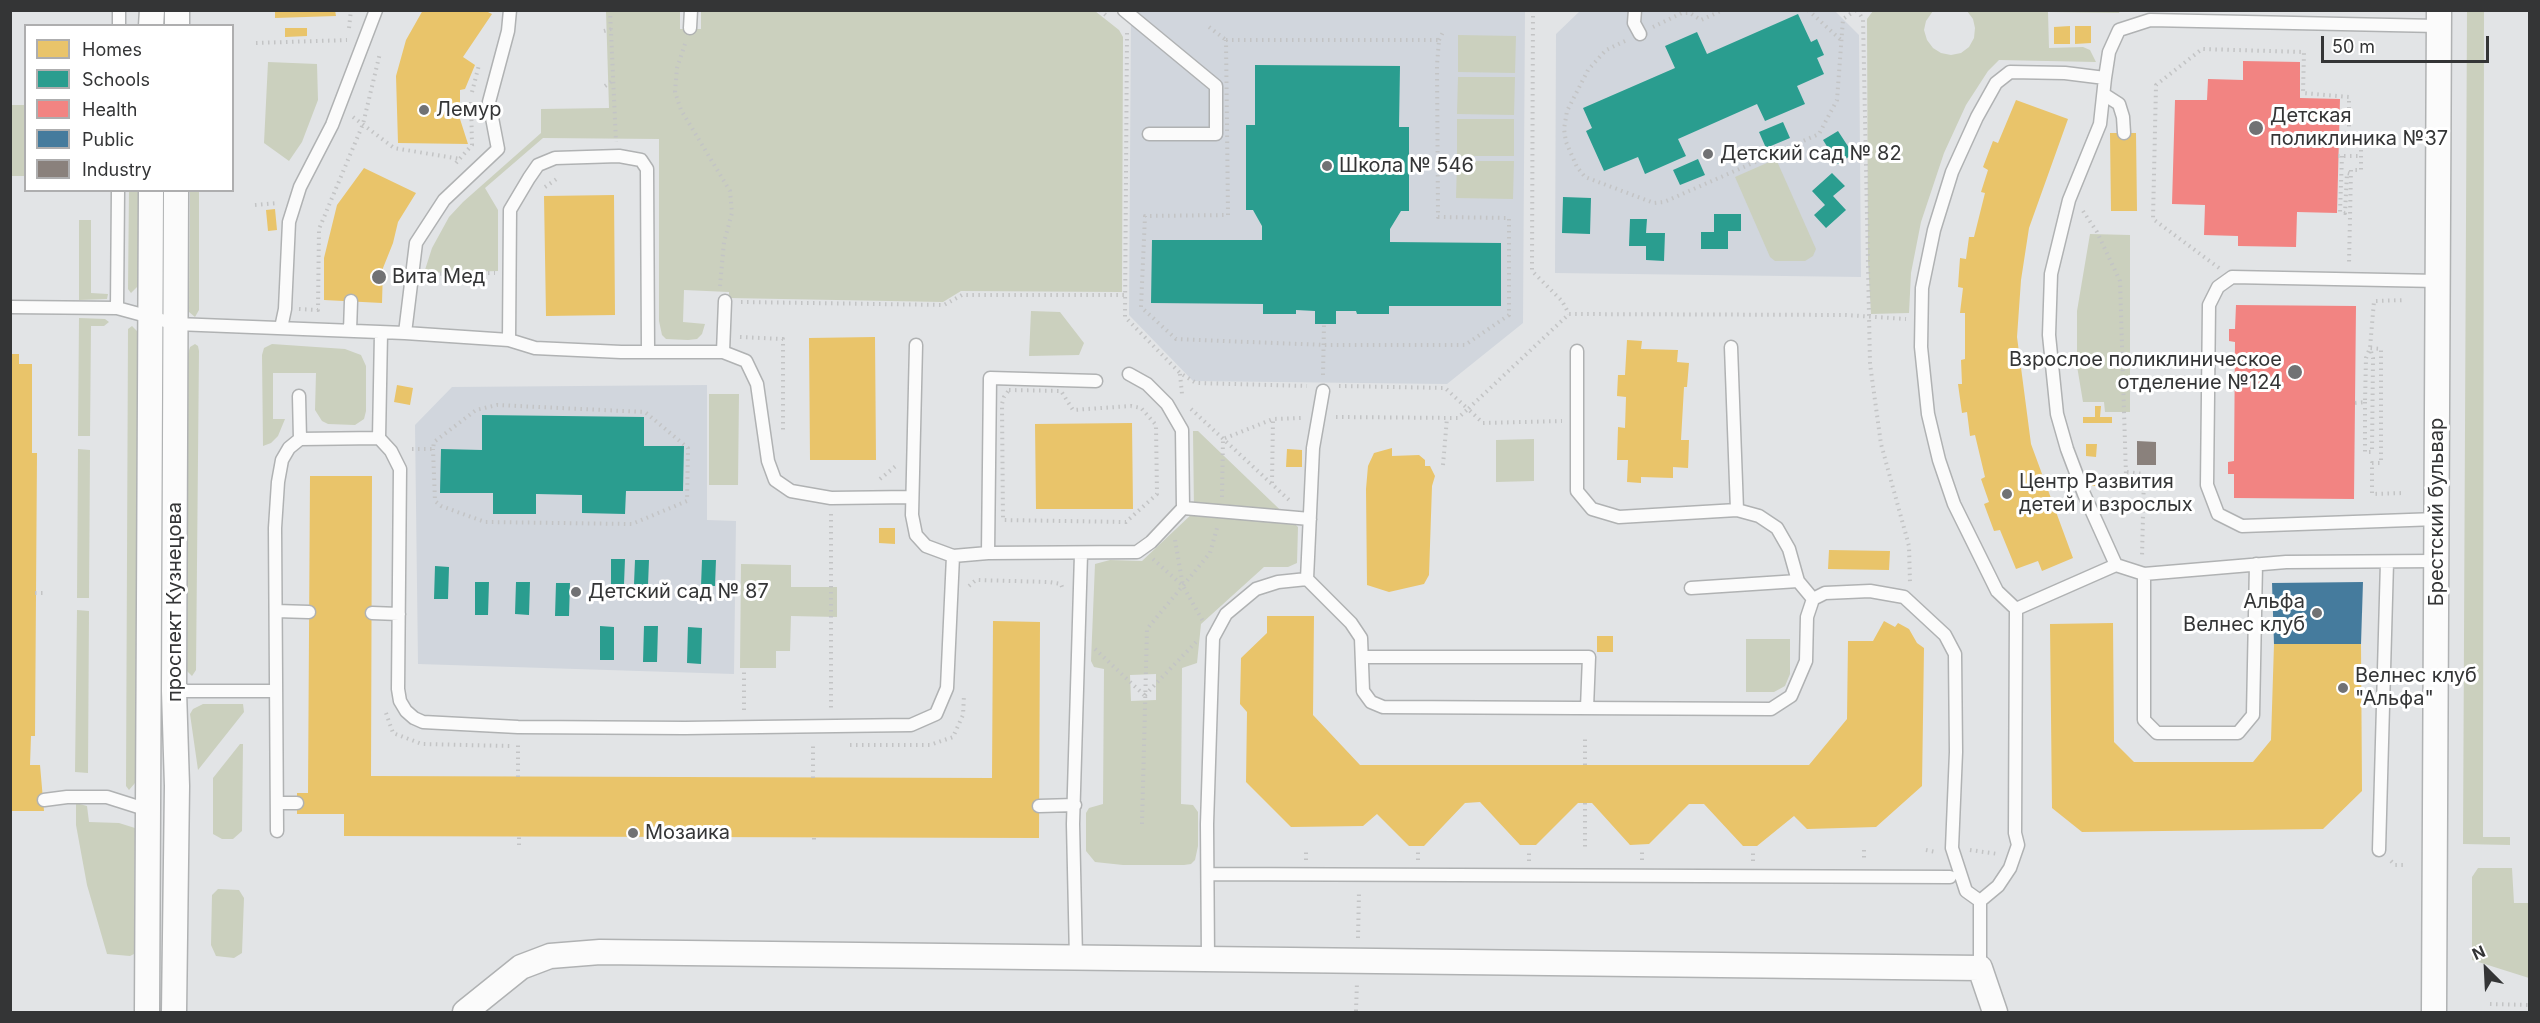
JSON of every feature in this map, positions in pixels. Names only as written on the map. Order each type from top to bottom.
[{"type":"street","name":"Брестский бульвар","points":[[2434,1012],[2438,19]]},
{"type":"street","name":"проспект Кузнецова","points":[[147,1012],[151,192]]},
{"type":"street","name":"проспект Кузнецова","points":[[174,1012],[177,786],[174,691],[176,192]]},
{"type":"street","points":[[465,1012],[521,967],[549,956],[600,952],[1980,968],[1995,1012]]},
{"type":"lane","points":[[281,328],[285,309],[289,222],[300,187],[332,125],[376,10]]},
{"type":"lane","points":[[405,333],[416,243],[444,200],[498,149],[489,102],[508,32],[510,10]]},
{"type":"lane","points":[[690,28],[691,10]]},
{"type":"lane","points":[[1124,10],[1216,86],[1216,134],[1149,134]]},
{"type":"lane","points":[[1635,10],[1634,23],[1640,34]]},
{"type":"lane","points":[[2116,565],[2085,498],[2057,414],[2048,303],[2051,274],[2069,200],[2100,124],[2109,52],[2120,30],[2150,20],[2438,19]]},
{"type":"lane","points":[[1980,901],[1998,886],[2010,868],[2018,846],[2014,833],[2016,609],[1997,591],[1975,549],[1954,504],[1939,460],[1928,414],[1921,347],[1922,288],[1934,230],[1952,172],[1977,117],[1996,83],[2010,72],[2065,73],[2105,78]]},
{"type":"lane","points":[[2105,95],[2119,104],[2124,132]]},
{"type":"lane","points":[[509,340],[510,210],[529,178],[538,165],[555,158],[619,156],[641,160],[647,169],[648,351]]},
{"type":"lane","points":[[117,308],[118,192]]},
{"type":"lane","points":[[2437,519],[2242,526],[2218,514],[2207,484],[2208,305],[2218,288],[2232,277],[2438,281]]},
{"type":"lane","points":[[350,331],[351,301]]},
{"type":"lane","points":[[723,352],[725,302]]},
{"type":"lane","points":[[10,307],[117,308],[176,324],[405,333],[509,340],[535,348],[621,352],[723,352],[746,361],[757,384],[768,461],[775,480],[791,491],[831,498],[912,497]]},
{"type":"lane","points":[[381,333],[380,438],[391,451],[400,469],[398,690],[400,701],[414,718],[423,722],[518,727],[685,728],[911,725],[936,714],[947,688],[953,556]]},
{"type":"lane","points":[[916,345],[912,497],[916,535],[926,546],[953,556],[988,553],[1137,552],[1183,508],[1182,430],[1167,405],[1147,384],[1129,374]]},
{"type":"lane","points":[[1731,347],[1737,510]]},
{"type":"lane","points":[[1578,351],[1577,491],[1592,509],[1619,517],[1737,510],[1759,516],[1777,528],[1789,549],[1798,581],[1813,599]]},
{"type":"lane","points":[[988,553],[990,378],[1096,381]]},
{"type":"lane","points":[[1319,386],[1318,417],[1313,448],[1307,579],[1351,623],[1361,639],[1363,691],[1371,702],[1383,707],[1771,709],[1791,696],[1806,661],[1807,617],[1813,599],[1825,593],[1870,591],[1904,597],[1945,635],[1955,654],[1956,752],[1952,848],[1966,891],[1980,901]]},
{"type":"lane","points":[[299,396],[300,439]]},
{"type":"lane","points":[[277,831],[276,611],[278,482],[282,460],[289,448],[300,439],[380,438]]},
{"type":"lane","points":[[1183,508],[1310,519]]},
{"type":"lane","points":[[1076,958],[1074,824],[1081,554]]},
{"type":"lane","points":[[2016,609],[2116,565],[2142,574],[2256,564],[2436,561]]},
{"type":"lane","points":[[2379,850],[2387,562]]},
{"type":"lane","points":[[2142,574],[2144,720],[2157,733],[2238,733],[2253,715],[2256,564]]},
{"type":"lane","points":[[1208,959],[1213,638],[1226,614],[1256,589],[1278,582],[1307,579]]},
{"type":"lane","points":[[1691,588],[1798,581]]},
{"type":"lane","points":[[276,611],[309,612]]},
{"type":"lane","points":[[372,613],[399,614]]},
{"type":"lane","points":[[1363,657],[1589,657],[1587,708]]},
{"type":"lane","points":[[174,691],[276,691]]},
{"type":"lane","points":[[44,800],[67,796],[107,797],[147,810]]},
{"type":"lane","points":[[278,803],[297,803]]},
{"type":"lane","points":[[1040,806],[1075,805]]},
{"type":"lane","points":[[1208,874],[1950,877]]},
{"type":"lane","points":[[1980,901],[1980,968]]},
{"type":"path","points":[[256,43],[348,40],[351,10]]},
{"type":"path","points":[[610,10],[615,136]]},
{"type":"path","points":[[1100,10],[1115,22]]},
{"type":"path","points":[[1109,17],[1111,10]]},
{"type":"path","points":[[1533,10],[1532,271],[1562,301],[1569,314]]},
{"type":"path","points":[[1723,10],[1701,20],[1690,14],[1682,13],[1606,50],[1588,70],[1567,111],[1564,129],[1566,142],[1577,167],[1585,177],[1654,203],[1664,202],[1819,134],[1837,100],[1843,19],[1856,10],[1863,19],[1870,364],[1881,444],[1909,546],[1908,601]]},
{"type":"path","points":[[1808,10],[1842,40]]},
{"type":"path","points":[[1209,27],[1226,40],[1439,40]]},
{"type":"path","points":[[690,28],[677,68],[675,92],[681,110],[730,191],[732,213],[724,242],[720,288],[725,302],[944,305],[962,295],[1125,295]]},
{"type":"path","points":[[1121,28],[1127,33],[1125,317],[1180,373],[1196,383],[1319,386],[1324,324]]},
{"type":"path","points":[[604,31],[611,29]]},
{"type":"path","points":[[1226,40],[1228,214],[1145,216],[1141,307],[1176,339],[1324,345],[1465,345],[1509,315],[1509,218],[1438,217],[1437,65],[1439,40],[1444,30]]},
{"type":"path","points":[[285,309],[318,310],[319,230],[363,124],[381,45]]},
{"type":"path","points":[[2232,277],[2153,219],[2156,85],[2202,49],[2304,52],[2303,93],[2349,96],[2349,142],[2361,143],[2361,170],[2351,170],[2349,279]]},
{"type":"path","points":[[604,86],[612,81]]},
{"type":"path","points":[[363,124],[394,148],[459,159]]},
{"type":"path","points":[[2351,174],[2347,173],[2345,213],[2340,213],[2340,156],[2361,156]]},
{"type":"path","points":[[539,192],[564,175]]},
{"type":"path","points":[[2077,207],[2081,208],[2097,232],[2120,281],[2126,472],[2126,476],[2096,490],[2085,498]]},
{"type":"path","points":[[424,274],[495,273]]},
{"type":"path","points":[[2370,348],[2373,358],[2372,452],[2365,452],[2366,358],[2370,348],[2374,301],[2406,300]]},
{"type":"path","points":[[1223,439],[1274,419],[1458,418],[1569,314],[1846,315],[1868,318],[1922,319]]},
{"type":"path","points":[[2370,348],[2381,348],[2381,463],[2372,463],[2372,494],[2405,493]]},
{"type":"path","points":[[1180,373],[1182,402],[1310,519]]},
{"type":"path","points":[[1335,386],[1445,388],[1483,423],[1577,421]]},
{"type":"path","points":[[1009,390],[1061,391],[1074,410],[1131,406],[1141,408],[1151,417],[1156,430],[1157,494],[1126,522],[1003,520],[1002,404],[1009,390]]},
{"type":"path","points":[[2355,403],[2365,402]]},
{"type":"path","points":[[497,405],[645,412],[688,448],[687,501],[632,524],[485,522],[441,506],[435,501],[433,449],[434,442],[476,410],[497,405]]},
{"type":"path","points":[[1443,465],[1447,418]]},
{"type":"path","points":[[1272,483],[1274,419]]},
{"type":"path","points":[[1142,824],[1147,630],[1210,553],[1222,511],[1223,439]]},
{"type":"path","points":[[412,449],[433,449]]},
{"type":"path","points":[[2126,472],[2144,474],[2142,574]]},
{"type":"path","points":[[831,498],[831,711]]},
{"type":"path","points":[[1171,520],[1183,586]]},
{"type":"path","points":[[1141,549],[1183,586],[1213,638],[1199,639],[1145,696]]},
{"type":"path","points":[[968,587],[976,580],[1048,582],[1061,584],[1065,594]]},
{"type":"path","points":[[35,593],[45,593]]},
{"type":"path","points":[[1080,633],[1145,696]]},
{"type":"path","points":[[744,669],[744,714]]},
{"type":"path","points":[[383,706],[393,733],[422,744],[530,746]]},
{"type":"path","points":[[848,745],[930,745],[953,737]]},
{"type":"path","points":[[1585,739],[1585,765]]},
{"type":"path","points":[[801,745],[825,745]]},
{"type":"path","points":[[813,767],[813,778]]},
{"type":"path","points":[[1585,803],[1585,849]]},
{"type":"path","points":[[519,837],[519,845]]},
{"type":"path","points":[[814,838],[814,844]]},
{"type":"path","points":[[1965,849],[1996,855]]},
{"type":"path","points":[[2490,1004],[2529,1005]]},
{"type":"shaded area","name":"Школа № 546","points":[[1131,11],[1525,11],[1523,323],[1447,384],[1193,381],[1129,315]]},
{"type":"shaded area","name":"Детский сад № 82","points":[[1580,11],[1835,11],[1859,35],[1861,277],[1555,273],[1556,34]]},
{"type":"shaded area","name":"Детский сад № 87","points":[[707,385],[707,520],[736,521],[734,674],[418,664],[415,425],[452,387]]},
{"type":"green space","points":[[701,10],[1095,11],[1119,30],[1123,37],[1122,292],[961,291],[943,302],[729,298],[729,292],[684,290],[683,322],[705,324],[702,334],[697,339],[666,339],[662,335],[659,321],[659,139],[543,138],[485,188],[498,210],[498,271],[424,273],[432,248],[449,217],[541,133],[541,109],[609,108],[606,11],[680,11],[680,29],[701,29]]},
{"type":"green space","points":[[1873,11],[1933,11],[1926,21],[1924,30],[1927,40],[1941,53],[1951,55],[1961,53],[1969,47],[1974,38],[1973,19],[1967,11],[2120,11],[2119,13],[2048,12],[2049,48],[2083,47],[2090,50],[2096,62],[1999,60],[1988,71],[1966,105],[1944,153],[1921,222],[1911,273],[1909,313],[1871,314],[1868,261],[1867,19]]},
{"type":"green space","points":[[2467,11],[2484,11],[2483,837],[2510,837],[2510,845],[2463,844]]},
{"type":"green space","points":[[1458,35],[1516,36],[1515,73],[1458,72]]},
{"type":"green space","points":[[268,62],[317,64],[318,100],[302,142],[289,161],[264,143]]},
{"type":"green space","points":[[1458,77],[1515,77],[1514,115],[1457,114]]},
{"type":"green space","points":[[11,105],[24,105],[24,176],[11,176]]},
{"type":"green space","points":[[1457,119],[1514,119],[1514,156],[1457,156]]},
{"type":"green space","points":[[1776,159],[1816,249],[1813,256],[1805,261],[1775,261],[1770,257],[1735,177]]},
{"type":"green space","points":[[1457,161],[1514,161],[1513,199],[1456,198]]},
{"type":"green space","points":[[129,192],[138,192],[138,286],[131,293],[128,289]]},
{"type":"green space","points":[[190,192],[199,192],[199,310],[195,317],[189,312]]},
{"type":"green space","points":[[79,220],[91,220],[91,293],[108,294],[107,299],[79,300]]},
{"type":"green space","points":[[2090,234],[2130,235],[2130,412],[2105,412],[2104,402],[2083,402],[2077,366],[2077,311]]},
{"type":"green space","points":[[1031,311],[1060,312],[1084,343],[1079,355],[1029,356]]},
{"type":"green space","points":[[79,318],[105,319],[109,322],[104,326],[91,326],[90,436],[78,436]]},
{"type":"green space","points":[[132,326],[138,332],[135,783],[129,790],[126,786],[128,329]]},
{"type":"green space","points":[[195,344],[199,351],[196,670],[192,676],[187,671],[188,354],[190,347]]},
{"type":"green space","points":[[272,344],[345,349],[361,355],[366,366],[364,419],[355,425],[328,424],[322,421],[315,410],[316,373],[273,373],[273,419],[285,419],[278,436],[271,443],[263,446],[262,355],[264,348]]},
{"type":"green space","points":[[709,394],[739,394],[738,485],[709,485]]},
{"type":"green space","points":[[1193,431],[1198,431],[1298,527],[1297,563],[1288,567],[1264,567],[1201,624],[1197,663],[1182,668],[1181,804],[1193,805],[1198,812],[1198,846],[1195,860],[1191,864],[1184,865],[1123,865],[1095,862],[1086,851],[1086,813],[1089,808],[1103,804],[1104,669],[1094,667],[1091,661],[1095,564],[1110,560],[1142,561],[1194,512]],"holes":[[[1156,674],[1156,700],[1131,701],[1130,675]]]},
{"type":"green space","points":[[1534,439],[1534,481],[1496,482],[1496,440]]},
{"type":"green space","points":[[78,449],[90,450],[89,598],[77,598]]},
{"type":"green space","points":[[741,564],[791,565],[791,587],[837,587],[837,617],[791,616],[790,651],[776,651],[776,668],[740,668]]},
{"type":"green space","points":[[77,610],[89,611],[88,773],[75,772]]},
{"type":"green space","points":[[1746,639],[1790,639],[1790,674],[1785,686],[1774,692],[1746,692]]},
{"type":"green space","points":[[203,704],[243,704],[244,712],[198,770],[190,714],[193,709]]},
{"type":"green space","points":[[240,744],[243,744],[242,831],[233,839],[222,839],[213,834],[213,778]]},
{"type":"green space","points":[[76,803],[87,806],[89,822],[119,823],[135,828],[134,954],[130,956],[107,954],[87,885],[76,825]]},
{"type":"green space","points":[[2478,868],[2512,868],[2514,903],[2529,903],[2529,978],[2472,960],[2472,877]]},
{"type":"green space","points":[[218,889],[239,890],[244,898],[242,953],[234,958],[216,956],[211,945],[212,895]]},
{"type":"building: Homes","points":[[275,10],[335,10],[336,16],[275,18]]},
{"type":"building: Homes","points":[[423,10],[484,10],[492,14],[463,57],[475,65],[465,89],[460,90],[460,119],[468,144],[398,143],[396,76],[406,40]]},
{"type":"building: Homes","points":[[2070,26],[2070,44],[2054,44],[2054,27]]},
{"type":"building: Homes","points":[[2075,26],[2091,26],[2091,43],[2075,44]]},
{"type":"building: Homes","points":[[285,28],[307,28],[307,36],[285,37]]},
{"type":"building: Homes","points":[[2016,100],[2068,119],[2029,228],[2021,280],[2017,337],[2031,444],[2073,558],[2042,571],[2038,561],[2016,569],[2000,530],[1994,531],[1984,504],[1989,502],[1981,479],[1985,477],[1975,435],[1970,436],[1967,412],[1962,413],[1958,384],[1962,384],[1961,360],[1965,359],[1965,313],[1960,313],[1963,288],[1958,287],[1960,258],[1966,259],[1969,237],[1974,237],[1985,193],[1981,192],[1988,170],[1983,167],[1993,141],[1998,143]]},
{"type":"building: Homes","points":[[2110,133],[2136,133],[2137,211],[2111,211]]},
{"type":"building: Homes","points":[[364,168],[416,193],[398,222],[383,268],[382,303],[324,300],[324,258],[337,205]]},
{"type":"building: Homes","points":[[614,195],[615,315],[546,316],[544,196]]},
{"type":"building: Homes","points":[[275,209],[277,230],[268,231],[266,210]]},
{"type":"building: Homes","points":[[875,337],[876,460],[810,460],[809,338]]},
{"type":"building: Homes","points":[[1627,340],[1642,341],[1641,349],[1678,350],[1677,362],[1689,363],[1687,387],[1684,387],[1681,440],[1689,440],[1688,468],[1673,467],[1673,478],[1641,477],[1641,483],[1627,482],[1628,460],[1617,460],[1618,427],[1625,428],[1626,397],[1617,396],[1618,375],[1625,375]]},
{"type":"building: Homes","points":[[10,354],[19,354],[19,364],[32,364],[32,453],[37,453],[35,736],[31,736],[30,765],[40,765],[44,811],[10,811]]},
{"type":"building: Homes","points":[[397,385],[413,388],[410,405],[394,402]]},
{"type":"building: Homes","points":[[2095,406],[2101,406],[2100,417],[2112,417],[2112,423],[2083,423],[2083,417],[2095,417]]},
{"type":"building: Homes","points":[[1132,423],[1133,509],[1036,509],[1035,424]]},
{"type":"building: Homes","points":[[2086,444],[2097,444],[2096,457],[2086,456]]},
{"type":"building: Homes","points":[[1392,448],[1392,456],[1419,455],[1425,460],[1425,466],[1430,466],[1435,476],[1432,486],[1429,575],[1424,584],[1389,592],[1367,585],[1366,489],[1368,466],[1374,453]]},
{"type":"building: Homes","points":[[1287,449],[1302,450],[1302,467],[1286,467]]},
{"type":"building: Homes","points":[[310,476],[372,476],[371,776],[992,778],[993,621],[1040,622],[1039,838],[344,836],[344,814],[297,814],[297,793],[308,793]]},
{"type":"building: Homes","points":[[2092,478],[2099,478],[2099,486],[2092,486]]},
{"type":"building: Homes","points":[[879,528],[895,528],[895,544],[879,543]]},
{"type":"building: Homes","points":[[1829,550],[1890,551],[1889,570],[1828,569]]},
{"type":"building: Homes","points":[[1267,616],[1314,616],[1313,715],[1360,765],[1809,765],[1847,719],[1848,641],[1873,641],[1884,621],[1895,627],[1898,623],[1909,629],[1917,643],[1924,648],[1922,786],[1876,827],[1807,829],[1794,816],[1757,846],[1743,846],[1704,804],[1689,804],[1649,844],[1630,845],[1592,803],[1578,803],[1536,845],[1520,845],[1480,802],[1465,803],[1424,846],[1409,846],[1377,814],[1363,826],[1291,827],[1246,782],[1247,712],[1240,704],[1241,658],[1267,633]]},
{"type":"building: Homes","points":[[2113,623],[2114,742],[2134,762],[2253,762],[2271,740],[2274,644],[2361,644],[2362,791],[2323,829],[2082,832],[2052,808],[2050,624]]},
{"type":"building: Homes","points":[[1597,636],[1613,636],[1613,652],[1597,652]]},
{"type":"building: Schools","points":[[1798,14],[1811,42],[1817,39],[1824,55],[1817,58],[1824,74],[1797,86],[1805,104],[1765,121],[1757,104],[1678,139],[1686,156],[1645,174],[1638,157],[1604,171],[1586,131],[1592,128],[1583,108],[1675,68],[1665,46],[1697,32],[1707,54]]},
{"type":"building: Schools","points":[[1255,65],[1400,66],[1399,127],[1409,127],[1409,211],[1401,211],[1390,229],[1390,242],[1501,243],[1501,306],[1389,306],[1389,314],[1357,314],[1356,311],[1336,311],[1336,324],[1315,324],[1315,311],[1296,310],[1296,314],[1263,314],[1263,304],[1151,303],[1152,240],[1262,240],[1262,226],[1253,210],[1246,210],[1246,125],[1255,125]]},
{"type":"building: Schools","points":[[1783,122],[1790,138],[1766,148],[1759,132]]},
{"type":"building: Schools","points":[[1838,131],[1853,154],[1838,164],[1823,140]]},
{"type":"building: Schools","points":[[1698,159],[1705,175],[1680,185],[1673,170]]},
{"type":"building: Schools","points":[[1832,173],[1845,186],[1833,196],[1846,210],[1826,228],[1814,215],[1825,205],[1812,191]]},
{"type":"building: Schools","points":[[1563,197],[1591,198],[1590,234],[1562,233]]},
{"type":"building: Schools","points":[[1714,214],[1741,214],[1741,231],[1728,231],[1728,249],[1701,249],[1701,232],[1714,232]]},
{"type":"building: Schools","points":[[1630,219],[1647,219],[1646,233],[1665,233],[1664,261],[1646,260],[1646,246],[1629,246]]},
{"type":"building: Schools","points":[[482,415],[644,417],[644,446],[684,446],[683,491],[626,491],[625,514],[582,513],[582,495],[536,494],[536,514],[493,514],[493,493],[440,493],[441,449],[482,450]]},
{"type":"building: Schools","points":[[611,559],[625,559],[624,584],[611,584]]},
{"type":"building: Schools","points":[[635,560],[649,560],[648,585],[634,584]]},
{"type":"building: Schools","points":[[702,560],[716,560],[715,586],[701,586]]},
{"type":"building: Schools","points":[[435,566],[449,567],[448,599],[434,599]]},
{"type":"building: Schools","points":[[475,582],[489,582],[488,615],[475,615]]},
{"type":"building: Schools","points":[[516,582],[530,582],[529,615],[515,614]]},
{"type":"building: Schools","points":[[556,583],[570,583],[569,616],[555,616]]},
{"type":"building: Schools","points":[[600,626],[614,627],[614,660],[600,660]]},
{"type":"building: Schools","points":[[644,626],[658,626],[657,662],[643,662]]},
{"type":"building: Schools","points":[[688,627],[702,628],[701,664],[687,663]]},
{"type":"building: Health","name":"Детская поликлиника №37","points":[[2243,61],[2300,62],[2300,98],[2340,99],[2337,213],[2297,212],[2296,247],[2238,246],[2238,236],[2204,235],[2205,205],[2172,204],[2175,100],[2207,100],[2208,79],[2243,80]]},
{"type":"building: Health","name":"Взрослое поликлиническое отделение №124","points":[[2236,305],[2356,306],[2354,499],[2234,498],[2234,474],[2228,474],[2228,462],[2234,461],[2235,342],[2229,341],[2229,329],[2235,329]]},
{"type":"building: Public","name":"Альфа Велнес клуб","points":[[2363,582],[2361,644],[2274,644],[2272,583]]},
{"type":"building: Industry","points":[[2137,441],[2156,442],[2156,465],[2137,465]]},
{"type":"place","name":"Лемур","points":[[424,110]]},
{"type":"place","name":"Детская поликлиника №37","points":[[2256,128]]},
{"type":"place","name":"Детский сад № 82","points":[[1708,154]]},
{"type":"place","name":"Школа № 546","points":[[1327,166]]},
{"type":"place","name":"Вита Мед","points":[[379,277]]},
{"type":"place","name":"Взрослое поликлиническое отделение №124","points":[[2295,372]]},
{"type":"place","name":"Центр Развития детей и взрослых","points":[[2007,494]]},
{"type":"place","name":"Детский сад № 87","points":[[576,592]]},
{"type":"place","name":"Альфа Велнес клуб","points":[[2317,613]]},
{"type":"place","name":"Велнес клуб \"Альфа\"","points":[[2343,688]]},
{"type":"place","name":"Мозаика","points":[[633,833]]}]
